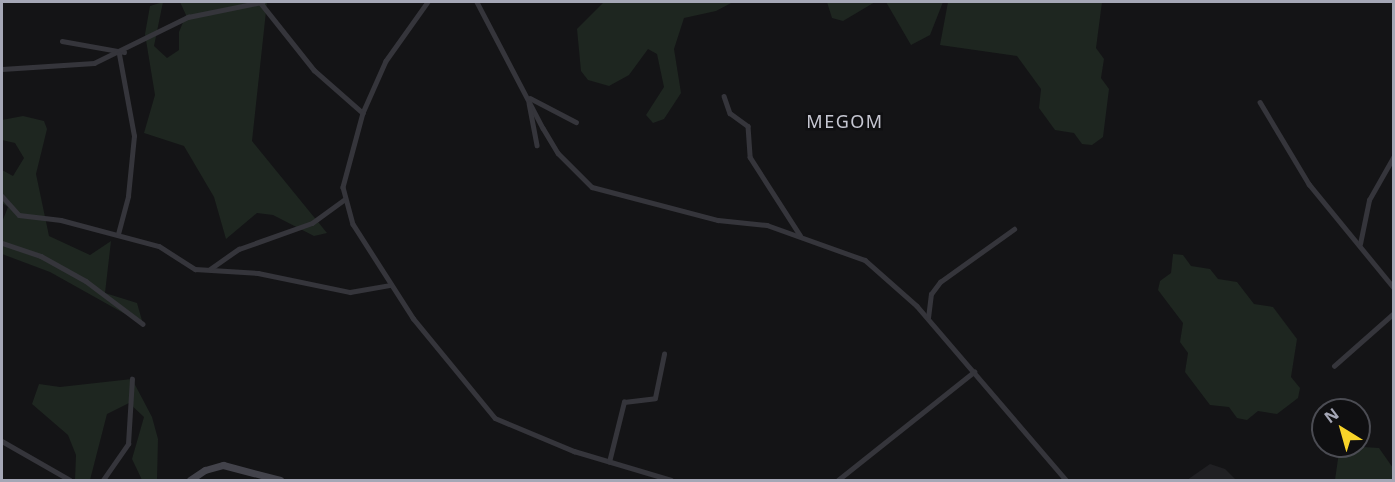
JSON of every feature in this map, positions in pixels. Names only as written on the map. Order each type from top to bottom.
[{"type":"street","points":[[2,69],[94,63],[121,53],[188,17],[261,2],[314,70],[363,113]]},
{"type":"street","points":[[428,2],[386,61],[363,113],[345,179],[344,200],[353,224],[390,285],[495,418],[609,462],[671,480]]},
{"type":"street","points":[[477,2],[558,153],[592,187],[711,219],[767,225],[875,266],[928,318],[1066,480]]},
{"type":"street","points":[[62,41],[121,53]]},
{"type":"street","points":[[118,234],[128,196],[134,136],[121,53]]},
{"type":"street","points":[[724,96],[730,113],[748,126],[750,157],[800,236]]},
{"type":"street","points":[[528,97],[576,122]]},
{"type":"street","points":[[528,97],[537,145]]},
{"type":"street","points":[[1260,102],[1309,184],[1394,288]]},
{"type":"street","points":[[1360,244],[1369,200],[1394,156]]},
{"type":"street","points":[[2,196],[19,214],[118,234],[163,248],[188,268],[258,273],[350,292],[390,285]]},
{"type":"street","points":[[209,269],[239,249],[312,222],[344,200]]},
{"type":"street","points":[[928,318],[931,294],[940,282],[1014,229]]},
{"type":"street","points":[[2,243],[41,256],[86,281],[143,324]]},
{"type":"street","points":[[1334,366],[1394,313]]},
{"type":"street","points":[[609,462],[624,402],[655,398],[664,354]]},
{"type":"street","points":[[838,480],[974,372]]},
{"type":"street","points":[[103,480],[128,444],[132,380]]},
{"type":"street","points":[[2,441],[70,480]]},
{"type":"street","points":[[190,480],[205,470],[223,465],[280,480]]},
{"type":"shaded area","points":[[163,2],[154,46],[167,58],[179,50],[179,32],[186,15],[180,2],[267,2],[252,141],[327,233],[314,236],[273,215],[257,213],[226,239],[214,197],[184,146],[144,133],[155,95],[145,34],[150,6]]},
{"type":"shaded area","points":[[604,2],[733,2],[716,11],[684,18],[674,49],[681,93],[664,119],[653,123],[646,115],[664,87],[657,54],[648,49],[629,75],[609,86],[588,80],[581,71],[577,29]]},
{"type":"shaded area","points":[[827,2],[875,2],[843,21],[832,18]]},
{"type":"shaded area","points":[[886,2],[943,2],[930,35],[911,45]]},
{"type":"shaded area","points":[[948,2],[1102,2],[1096,48],[1104,59],[1101,78],[1109,89],[1103,137],[1092,145],[1082,144],[1074,133],[1055,130],[1039,108],[1041,89],[1017,56],[940,45]]},
{"type":"shaded area","points":[[23,116],[44,121],[47,129],[36,174],[49,236],[90,255],[111,241],[105,293],[137,303],[143,324],[50,272],[2,254],[2,222],[8,207],[2,203],[2,170],[13,176],[24,158],[15,143],[2,140],[2,120]]},
{"type":"shaded area","points":[[1173,254],[1183,255],[1191,266],[1210,269],[1218,279],[1237,282],[1254,304],[1273,307],[1297,339],[1291,377],[1300,388],[1298,398],[1277,414],[1258,411],[1247,420],[1237,418],[1229,407],[1210,405],[1185,372],[1188,353],[1180,342],[1183,323],[1158,290],[1160,281],[1171,273]]},
{"type":"shaded area","points":[[132,379],[152,417],[158,439],[157,480],[142,480],[132,459],[144,417],[129,403],[107,414],[90,480],[75,480],[76,455],[68,435],[32,404],[39,384],[60,387]]},
{"type":"shaded area","points":[[1371,448],[1379,448],[1393,468],[1393,480],[1335,480],[1338,458],[1371,458]]},
{"type":"shaded area","points":[[1210,464],[1225,469],[1236,480],[1187,480]]},
{"type":"district","name":"MEGOM","points":[[845,121]]}]
